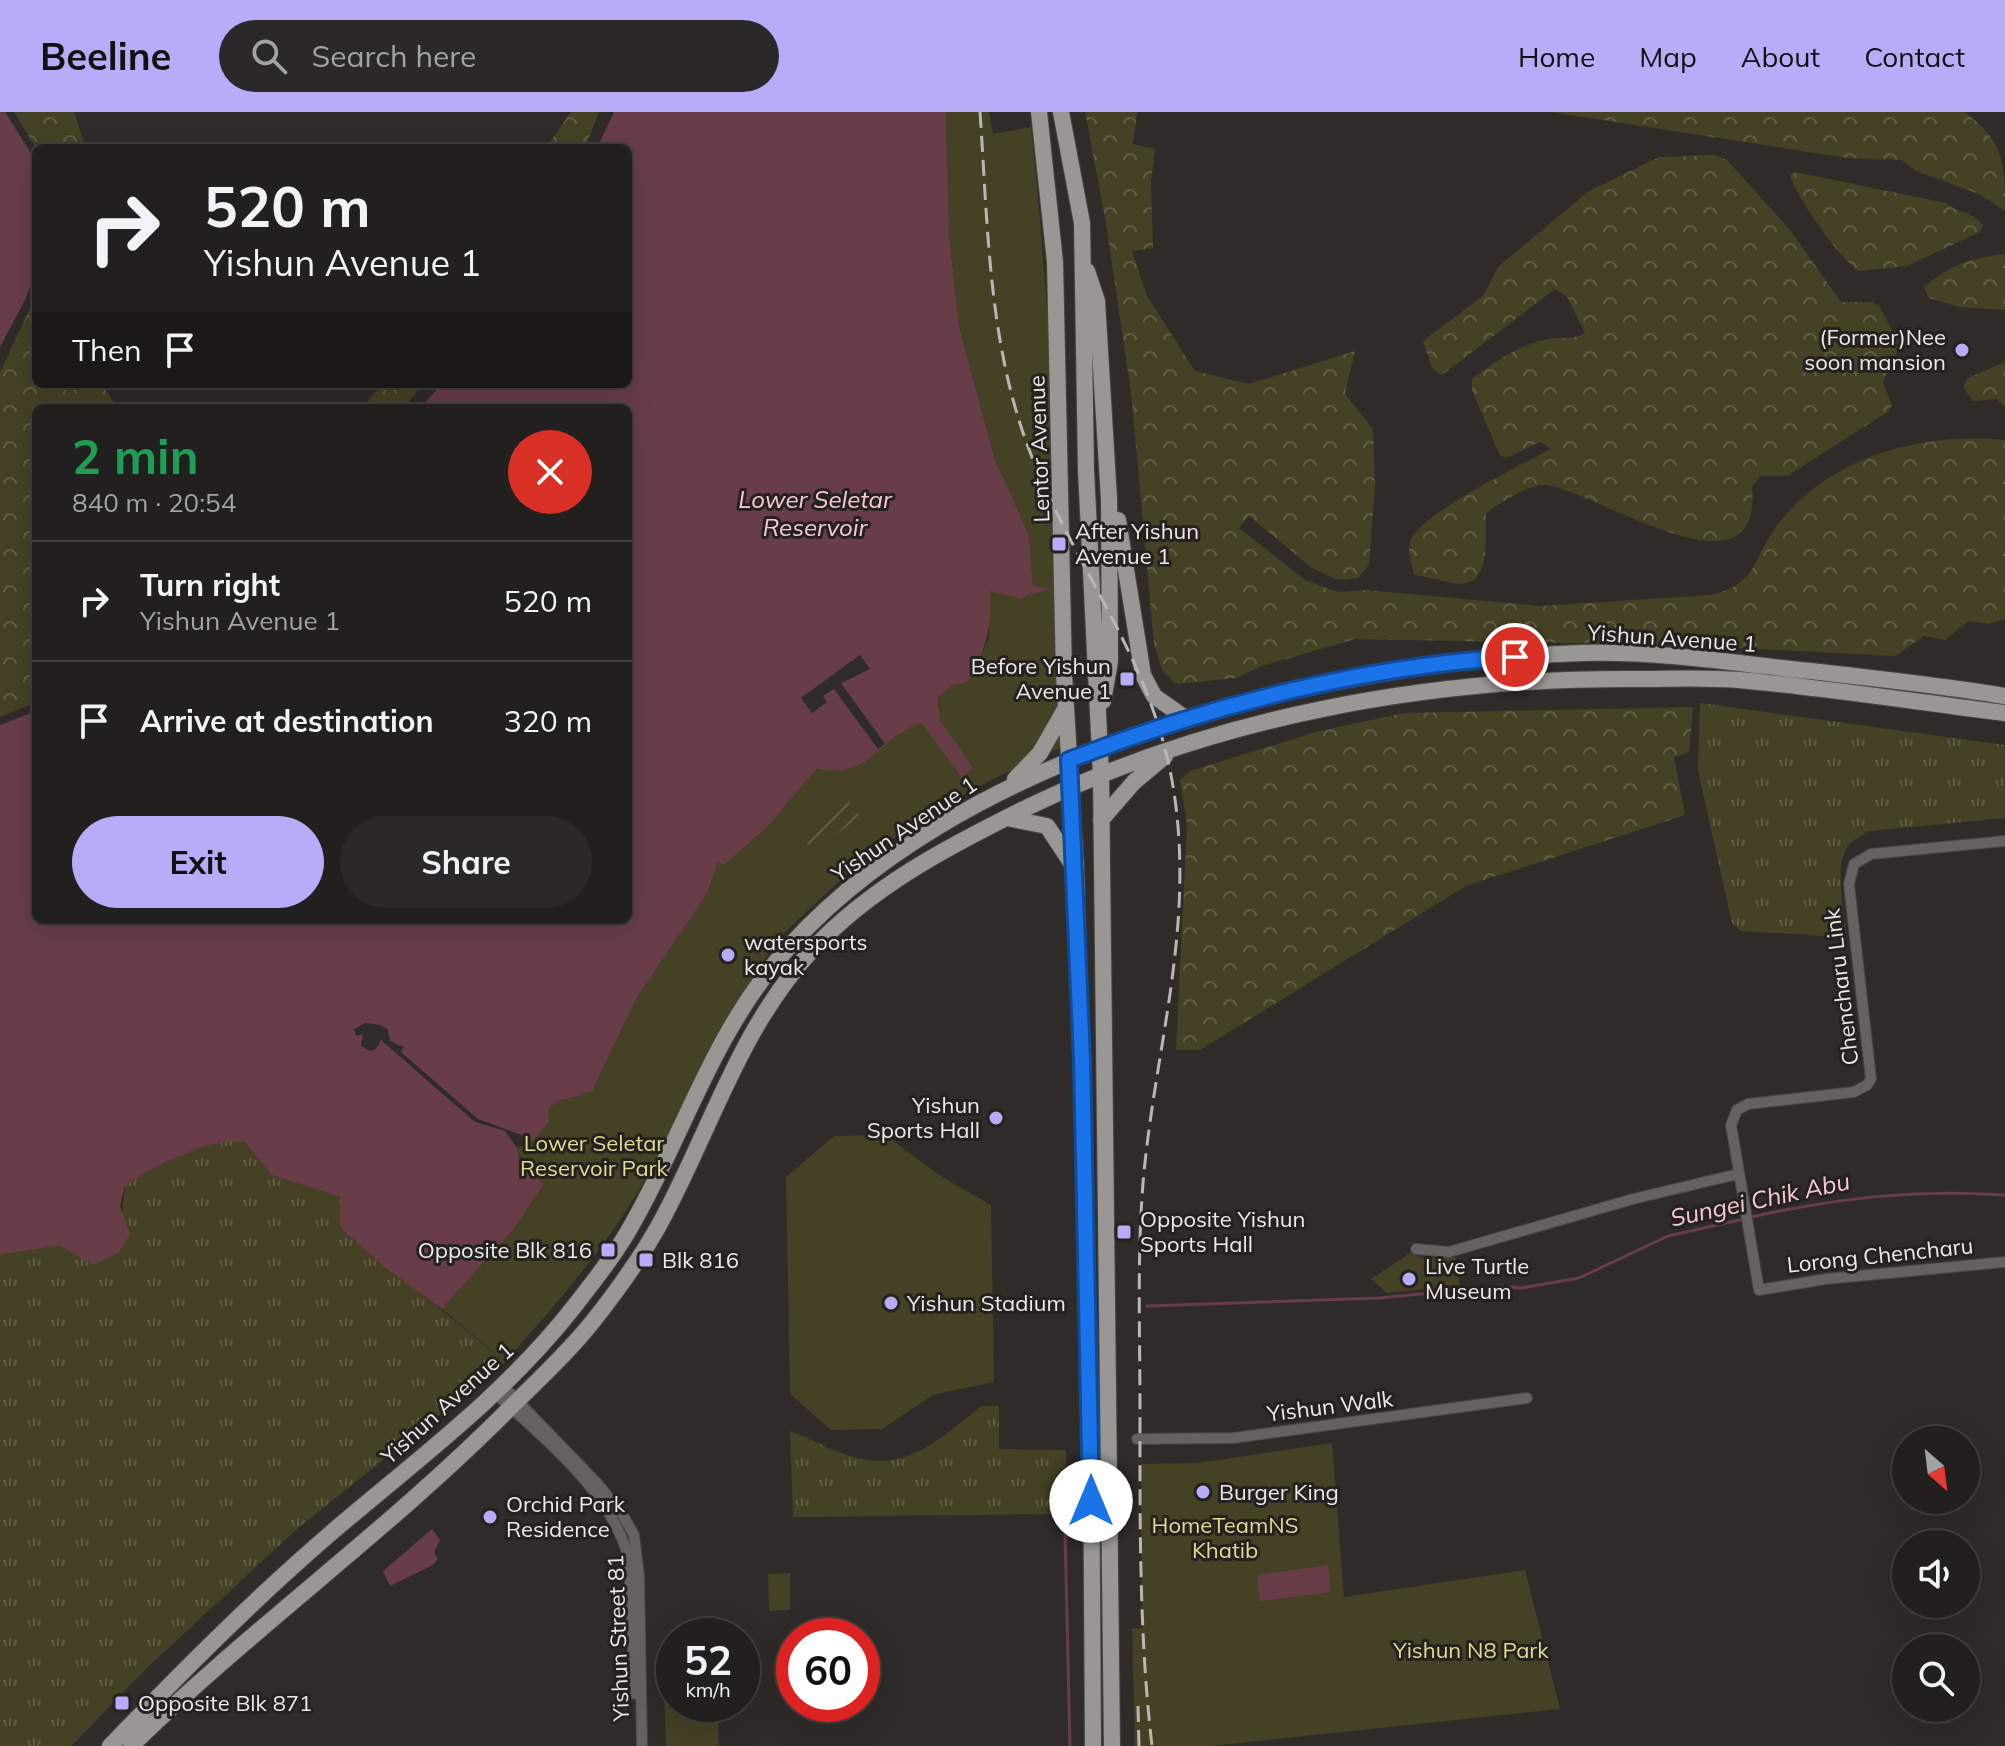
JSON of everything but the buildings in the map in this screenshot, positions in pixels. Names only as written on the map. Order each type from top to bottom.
[{"type":"main road","name":"Lentor Avenue","points":[[1039,112],[1055,262],[1066,706],[1076,870],[1091,1439],[1093,1746]]},
{"type":"main road","points":[[1061,112],[1082,223],[1087,486],[1101,774],[1112,1746]]},
{"type":"main road","points":[[1081,251],[1097,301],[1106,443],[1110,661],[1099,722]]},
{"type":"main road","points":[[1106,443],[1143,675],[1154,696],[1188,720]]},
{"type":"main road","name":"Yishun Avenue 1","points":[[110,1746],[296,1565],[500,1391],[574,1307],[633,1224],[716,1048],[743,1004],[812,922],[878,868],[1005,789],[1100,748],[1188,720],[1336,682],[1412,668],[1587,653],[1701,658],[2005,696]]},
{"type":"main road","name":"Yishun Avenue 1","points":[[131,1746],[209,1672],[361,1546],[514,1404],[594,1320],[652,1237],[731,1068],[775,997],[811,952],[842,921],[901,877],[1007,818],[1101,774],[1352,701],[1537,679],[1735,679],[2005,713]]},
{"type":"main road","points":[[1005,789],[1040,753],[1056,730],[1066,706]]},
{"type":"main road","points":[[1101,820],[1134,782],[1169,752]]},
{"type":"main road","points":[[1007,818],[1047,826],[1076,870]]},
{"type":"main road","points":[[878,868],[903,860],[906,867],[901,877]]},
{"type":"main road","points":[[326,1538],[333,1550],[341,1554],[361,1546]]},
{"type":"main road","points":[[296,1565],[313,1557],[325,1562],[330,1572]]},
{"type":"street","name":"Chencharu Link","points":[[1759,1290],[1731,1125],[1742,1106],[1854,1092],[1871,1079],[1849,884],[1854,864],[1871,854],[2005,841]]},
{"type":"street","points":[[1416,1249],[1449,1252],[1633,1199],[1738,1174]]},
{"type":"street","name":"Lorong Chencharu","points":[[1759,1290],[1826,1279],[2005,1262]]},
{"type":"street","name":"Yishun Street 81","points":[[500,1391],[596,1482],[634,1535],[639,1576],[642,1746]]},
{"type":"street","name":"Yishun Walk","points":[[1137,1439],[1233,1438],[1527,1398]]},
{"type":"street","name":"Yishun Street 81","points":[[514,1404],[591,1490],[611,1515],[625,1541],[629,1560],[635,1746]]},
{"type":"green space","points":[[14,112],[74,112],[85,144],[34,144]]},
{"type":"green space","points":[[571,112],[599,112],[587,144],[549,144]]},
{"type":"green space","name":"Lower Seletar Reservoir Park","points":[[946,112],[989,112],[993,134],[1031,127],[1055,436],[1065,746],[996,777],[902,833],[844,878],[781,937],[740,999],[630,1205],[580,1275],[505,1362],[442,1309],[513,1230],[544,1184],[519,1161],[517,1148],[538,1133],[548,1109],[559,1101],[592,1092],[636,999],[707,894],[718,862],[769,825],[817,767],[846,770],[865,761],[891,738],[940,708],[938,697],[952,686],[968,682],[989,638],[990,590],[1026,595],[1050,589],[1033,587],[1029,535],[995,460],[959,326],[949,233]]},
{"type":"green space","points":[[1085,112],[1137,112],[1133,144],[1155,149],[1151,181],[1153,248],[1132,251],[1147,296],[1195,371],[1249,384],[1355,351],[1345,394],[1373,429],[1375,487],[1369,565],[1358,578],[1338,580],[1311,567],[1249,516],[1239,528],[1305,580],[1337,592],[1366,590],[1540,606],[1711,595],[1727,590],[1747,576],[1779,523],[1825,480],[1881,453],[1911,445],[1974,438],[2005,440],[2005,619],[1989,624],[1968,621],[1945,640],[1924,636],[1895,656],[1677,645],[1355,639],[1262,666],[1236,678],[1176,684],[1162,670],[1154,644],[1131,393],[1106,223]]},
{"type":"green space","points":[[1551,112],[1965,112],[1988,134],[2000,155],[2005,211],[1979,194],[1916,171],[1902,160],[1847,158]]},
{"type":"green space","points":[[1715,155],[1727,160],[1790,230],[1841,302],[1873,302],[1879,306],[1899,342],[1896,356],[1883,382],[1892,405],[1889,411],[1787,476],[1760,476],[1752,487],[1749,522],[1732,538],[1705,540],[1672,533],[1569,491],[1546,485],[1514,495],[1486,513],[1484,561],[1474,579],[1451,583],[1414,575],[1410,543],[1420,528],[1454,502],[1551,449],[1540,442],[1506,458],[1500,455],[1472,391],[1472,379],[1498,360],[1526,346],[1585,333],[1567,297],[1555,289],[1442,375],[1432,368],[1423,341],[1483,296],[1498,267],[1589,191],[1659,157]]},
{"type":"green space","points":[[1796,172],[1946,203],[1975,218],[1983,226],[1980,232],[1907,266],[1859,271],[1841,254],[1809,212],[1790,175]]},
{"type":"green space","points":[[2005,254],[2005,310],[1959,307],[1929,298],[1924,287],[1942,273],[1972,260]]},
{"type":"green space","points":[[32,304],[32,388],[104,388],[114,404],[32,404],[32,704],[0,717],[0,372]]},
{"type":"green space","points":[[2005,362],[2005,407],[1997,399],[1973,401],[1963,387],[1968,378]]},
{"type":"green space","points":[[379,388],[419,388],[408,404],[365,404]]},
{"type":"green space","points":[[1700,703],[2005,745],[2005,818],[1870,831],[1853,841],[1841,866],[1846,937],[1741,931],[1732,923],[1698,770]]},
{"type":"green space","points":[[1693,707],[1689,752],[1674,757],[1685,815],[1466,886],[1200,1050],[1176,1050],[1187,824],[1180,780],[1190,771],[1316,732],[1403,713]]},
{"type":"green space","points":[[847,799],[860,816],[813,852],[800,835]]},
{"type":"green space","name":"Yishun Stadium","points":[[885,1135],[942,1177],[991,1205],[994,1382],[933,1395],[882,1429],[831,1430],[790,1394],[786,1177],[834,1136]]},
{"type":"green space","points":[[227,1141],[245,1142],[271,1175],[340,1197],[340,1227],[505,1362],[297,1529],[152,1663],[71,1746],[0,1746],[0,1255],[59,1244],[93,1264],[118,1253],[125,1185],[185,1152]]},
{"type":"green space","name":"Live Turtle Museum","points":[[1410,1253],[1425,1259],[1455,1257],[1460,1285],[1387,1293],[1371,1279]]},
{"type":"green space","points":[[982,1406],[999,1406],[999,1449],[1066,1450],[1066,1514],[793,1517],[790,1431],[847,1455],[884,1461],[915,1453]]},
{"type":"green space","name":"Yishun N8 Park","points":[[1332,1443],[1344,1597],[1525,1570],[1560,1709],[1211,1746],[1135,1746],[1132,1629],[1142,1628],[1141,1464],[1197,1463]]},
{"type":"green space","points":[[790,1573],[790,1610],[769,1611],[768,1574]]},
{"type":"green space","points":[[665,1722],[718,1722],[719,1746],[666,1746]]},
{"type":"water","points":[[0,112],[5,112],[32,155],[32,281],[0,347]]},
{"type":"water","name":"Lower Seletar Reservoir","points":[[614,112],[946,112],[949,233],[959,326],[995,460],[1029,535],[1033,586],[1051,589],[1022,599],[990,591],[989,627],[974,671],[968,682],[952,686],[938,697],[940,720],[973,768],[962,778],[922,723],[894,738],[862,764],[835,771],[817,768],[769,825],[724,865],[718,862],[707,894],[636,999],[592,1092],[559,1101],[548,1109],[549,1122],[531,1142],[517,1148],[519,1161],[544,1184],[513,1230],[442,1309],[382,1265],[340,1227],[340,1197],[271,1175],[245,1142],[213,1144],[198,1149],[168,1161],[125,1185],[120,1206],[130,1235],[118,1253],[93,1265],[59,1245],[0,1255],[0,725],[32,713],[32,924],[632,924],[632,404],[424,404],[438,388],[632,388],[632,144],[599,144]]},
{"type":"water","points":[[432,1529],[440,1540],[434,1552],[438,1559],[433,1565],[390,1586],[383,1571]]},
{"type":"water","points":[[1328,1565],[1331,1592],[1260,1601],[1257,1575]]},
{"type":"pier","points":[[860,655],[870,669],[841,683],[885,744],[878,749],[834,689],[823,696],[827,702],[812,713],[801,698]]},
{"type":"pier","points":[[365,1023],[381,1025],[388,1030],[390,1041],[404,1047],[401,1052],[478,1119],[522,1135],[524,1145],[517,1148],[505,1131],[475,1122],[381,1040],[376,1049],[370,1051],[361,1046],[363,1034],[356,1036],[354,1029]]},
{"type":"waterway","name":"Sungei Chik Abu","points":[[1751,1217],[1815,1205],[1908,1194],[2005,1195]]},
{"type":"waterway","name":"Sungei Chik Abu","points":[[1147,1306],[1379,1298],[1501,1286],[1521,1288],[1579,1278],[1668,1236],[1744,1219]]},
{"type":"waterway","points":[[1065,1533],[1070,1746]]},
{"type":"railway","points":[[980,112],[992,284],[1016,411],[1050,498],[1115,624],[1153,709],[1167,756],[1176,807],[1180,856],[1179,904],[1170,996],[1148,1135],[1140,1239],[1141,1578],[1152,1746]]},
{"type":"railway","points":[[1138,1706],[1139,1746]]},
{"type":"place","name":"(Former)Nee soon mansion","points":[[1962,350]]},
{"type":"place","name":"After Yishun Avenue 1","points":[[1059,544]]},
{"type":"place","name":"Before Yishun Avenue 1","points":[[1127,679]]},
{"type":"place","name":"watersports kayak","points":[[728,955]]},
{"type":"place","name":"Yishun Sports Hall","points":[[996,1118]]},
{"type":"place","name":"Opposite Yishun Sports Hall","points":[[1124,1232]]},
{"type":"place","name":"Opposite Blk 816","points":[[608,1250]]},
{"type":"place","name":"Blk 816","points":[[646,1260]]},
{"type":"place","name":"Live Turtle Museum","points":[[1409,1279]]},
{"type":"place","name":"Yishun Stadium","points":[[891,1303]]},
{"type":"place","name":"Burger King","points":[[1203,1492]]},
{"type":"place","name":"Orchid Park Residence","points":[[490,1517]]},
{"type":"place","name":"Opposite Blk 871","points":[[122,1703]]},
{"type":"route","points":[[1091,1501],[1082,1059],[1069,760],[1146,732],[1336,682],[1412,668],[1515,657]]},
{"type":"park label","name":"HomeTeamNS Khatib","points":[[1225,1538]]}]
